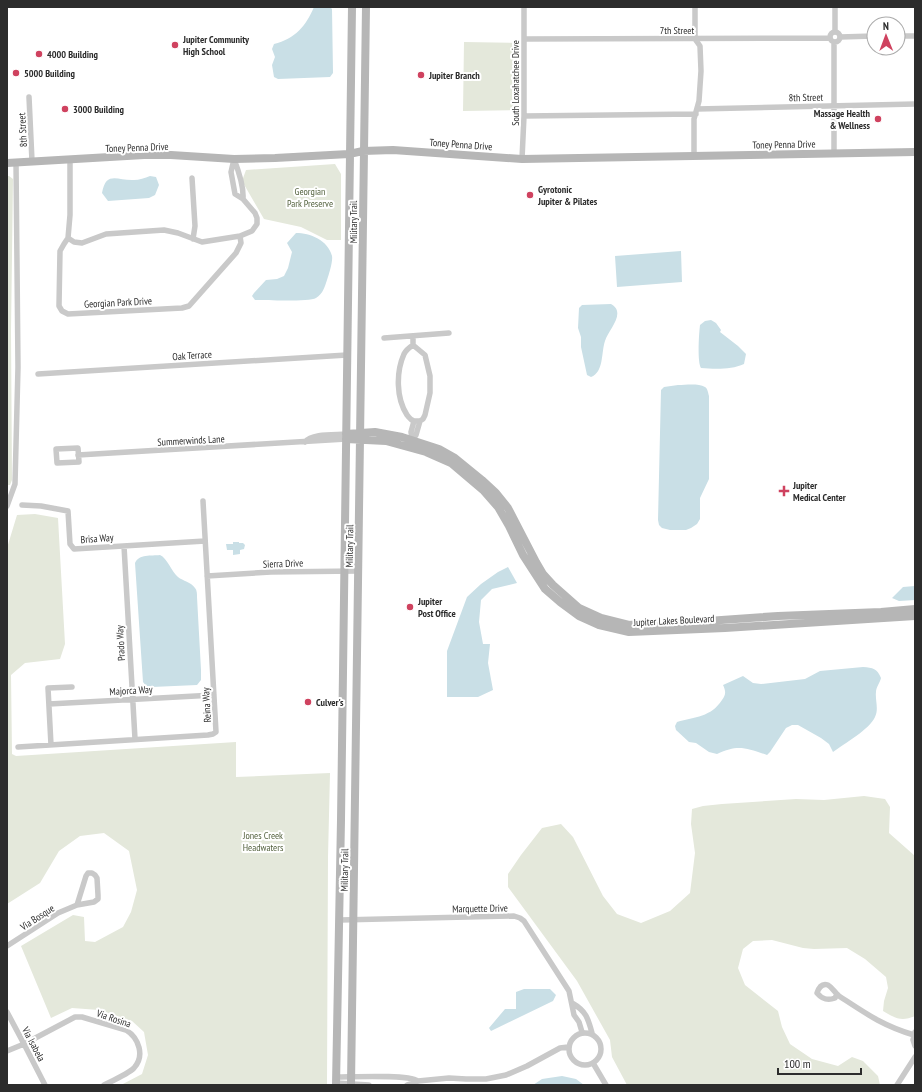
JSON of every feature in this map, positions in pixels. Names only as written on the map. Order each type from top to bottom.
[{"type":"street","name":"Military Trail","points":[[336,1081],[340,920],[352,7]]},
{"type":"street","name":"Military Trail","points":[[351,1082],[366,7]]},
{"type":"street","name":"South Loxahatchee Drive","points":[[522,159],[524,116],[524,7]]},
{"type":"street","points":[[694,156],[694,119],[697,111],[700,89],[700,46],[695,39],[695,7]]},
{"type":"street","points":[[835,7],[835,32]]},
{"type":"street","points":[[835,32],[839,34],[840,37]]},
{"type":"street","points":[[834,154],[834,42],[830,38],[830,34],[835,32]]},
{"type":"street","points":[[834,42],[838,41],[840,37],[866,36]]},
{"type":"street","name":"7th Street","points":[[524,39],[830,38]]},
{"type":"street","name":"8th Street","points":[[29,97],[32,162]]},
{"type":"street","name":"8th Street","points":[[524,116],[915,104]]},
{"type":"street","name":"Toney Penna Drive","points":[[7,163],[144,155],[234,159],[349,154],[363,151],[408,150],[522,159],[915,152]]},
{"type":"street","name":"Georgian Park Drive","points":[[70,159],[70,215],[68,238],[60,250],[59,306],[62,311],[68,314],[182,308],[189,306],[236,253],[241,243],[240,236]]},
{"type":"street","points":[[68,238],[74,242],[82,243],[106,234],[164,230],[178,233],[202,242],[240,236],[252,232],[257,224],[256,213],[243,199],[243,190],[234,159]]},
{"type":"street","points":[[7,506],[15,484],[18,367],[16,162]]},
{"type":"street","points":[[192,178],[195,226],[193,239]]},
{"type":"street","points":[[384,338],[449,333]]},
{"type":"street","points":[[413,336],[413,344],[405,353],[398,383],[399,399],[404,411],[410,419],[417,421],[423,419],[425,415],[430,393],[430,376],[425,355],[413,344]]},
{"type":"street","name":"Oak Terrace","points":[[38,374],[347,355]]},
{"type":"street","points":[[412,440],[416,435],[417,421]]},
{"type":"street","name":"Jupiter Lakes Boulevard","points":[[346,437],[360,436],[375,432],[412,440],[455,458],[496,493],[508,508],[543,574],[564,596],[579,608],[601,618],[629,624],[648,624],[915,609]]},
{"type":"street","name":"Jupiter Lakes Boulevard","points":[[360,436],[386,441],[426,452],[451,463],[484,491],[498,507],[523,555],[545,589],[579,616],[599,625],[629,632],[915,616]]},
{"type":"street","name":"Summerwinds Lane","points":[[78,455],[305,442],[346,437]]},
{"type":"street","points":[[78,448],[78,455],[79,462],[57,463],[56,449],[78,448]]},
{"type":"street","name":"Reina Way","points":[[18,747],[213,734],[216,732],[202,502]]},
{"type":"street","name":"Brisa Way","points":[[22,505],[41,506],[68,512],[70,544],[74,549],[205,541]]},
{"type":"street","name":"Prado Way","points":[[124,546],[135,739]]},
{"type":"street","name":"Sierra Drive","points":[[207,576],[271,572],[358,570]]},
{"type":"street","points":[[50,745],[48,688],[72,686]]},
{"type":"street","name":"Majorca Way","points":[[49,704],[214,695]]},
{"type":"street","name":"Via Bosque","points":[[7,946],[58,913],[77,905],[94,902],[98,899],[97,878],[92,873],[88,873],[86,876],[77,905]]},
{"type":"street","name":"Marquette Drive","points":[[340,920],[514,916],[520,918],[524,921],[570,991],[574,1015],[579,1022],[582,1032]]},
{"type":"street","points":[[837,994],[880,1022],[898,1031],[914,1033],[913,1040],[915,1046]]},
{"type":"street","points":[[572,1004],[580,1008],[585,1013],[592,1033],[599,1040],[602,1050],[597,1060],[593,1063],[589,1065],[579,1064],[571,1058],[568,1047],[572,1038],[576,1035],[582,1032],[592,1033]]},
{"type":"street","name":"Via Isabela","points":[[7,1012],[9,1019],[45,1085]]},
{"type":"street","name":"Via Rosina","points":[[7,1051],[24,1044],[75,1017],[126,1030],[132,1033],[137,1039],[140,1048],[139,1058],[135,1067],[130,1071],[104,1085]]},
{"type":"street","points":[[407,1085],[418,1080],[449,1078],[486,1079],[506,1075],[527,1066],[560,1048],[568,1047]]},
{"type":"street","points":[[897,1085],[915,1057]]},
{"type":"street","points":[[593,1063],[606,1085]]},
{"type":"street","points":[[351,1082],[399,1077],[414,1078],[418,1080]]},
{"type":"street","points":[[336,1081],[369,1085]]},
{"type":"green space","points":[[464,42],[519,43],[519,110],[463,111]]},
{"type":"green space","name":"Georgian Park Preserve","points":[[335,164],[341,174],[341,240],[327,240],[301,227],[264,219],[242,181],[246,170]]},
{"type":"green space","points":[[7,176],[13,179],[11,332],[12,480],[10,485],[7,485]]},
{"type":"green space","name":"Jones Creek Headwaters","points":[[35,514],[58,518],[65,644],[60,659],[25,663],[11,675],[12,754],[16,756],[236,742],[236,777],[330,773],[327,1085],[121,1085],[142,1074],[148,1055],[144,1032],[132,1021],[99,1010],[72,1008],[51,1018],[21,946],[73,915],[84,917],[85,941],[95,942],[123,927],[131,912],[137,890],[129,851],[104,833],[80,836],[59,851],[40,883],[7,904],[7,548],[17,515]]},
{"type":"green space","points":[[864,796],[885,799],[890,807],[889,833],[915,856],[915,1016],[902,1019],[891,1016],[883,1011],[888,988],[886,977],[865,959],[847,948],[814,949],[803,948],[772,940],[753,941],[743,949],[738,968],[745,985],[778,1011],[782,1027],[790,1044],[812,1059],[838,1066],[852,1057],[863,1061],[878,1076],[880,1085],[627,1085],[612,1057],[610,1040],[577,981],[508,887],[508,874],[542,828],[561,824],[573,837],[603,896],[617,914],[641,923],[670,911],[690,893],[695,853],[691,824],[692,809],[722,804],[796,799],[824,800]]},
{"type":"water","points":[[314,7],[330,7],[332,9],[333,73],[330,77],[278,79],[274,77],[272,65],[275,57],[272,49],[274,44],[288,39],[299,31]]},
{"type":"water","points":[[150,176],[156,177],[159,185],[155,195],[149,198],[108,201],[102,193],[106,181],[110,179],[136,180]]},
{"type":"water","points":[[296,233],[307,234],[318,238],[330,250],[332,256],[331,264],[322,292],[316,298],[312,299],[255,300],[252,296],[266,280],[277,279],[284,276],[288,268],[292,252],[287,243]]},
{"type":"water","points":[[681,251],[682,282],[617,287],[615,256]]},
{"type":"water","points":[[611,304],[617,312],[617,317],[605,341],[600,367],[595,375],[591,377],[587,375],[581,347],[581,337],[578,328],[579,308],[582,305]]},
{"type":"water","points":[[711,320],[716,323],[721,330],[720,332],[746,354],[744,364],[728,368],[701,368],[699,354],[700,325],[705,321]]},
{"type":"water","points":[[699,385],[705,387],[708,391],[709,479],[700,498],[700,519],[697,524],[686,530],[670,530],[662,528],[659,525],[658,520],[661,390],[664,387]]},
{"type":"water","points":[[233,542],[243,543],[245,545],[244,549],[240,550],[240,554],[233,555],[233,550],[227,550],[226,544],[233,544]]},
{"type":"water","points":[[160,555],[165,559],[178,577],[191,584],[197,591],[201,680],[197,685],[147,687],[143,682],[135,563],[142,557]]},
{"type":"water","points":[[508,567],[517,583],[492,589],[481,600],[479,622],[483,644],[490,644],[488,663],[493,690],[478,697],[447,697],[447,651],[467,597],[481,584]]},
{"type":"water","points":[[915,586],[915,600],[899,601],[892,598],[903,587]]},
{"type":"water","points":[[863,667],[874,669],[878,672],[881,678],[876,690],[877,708],[875,717],[868,726],[850,741],[833,752],[829,744],[798,725],[792,725],[786,728],[767,755],[742,748],[731,749],[717,754],[709,752],[696,743],[689,742],[676,730],[675,726],[677,722],[702,716],[718,706],[725,695],[723,685],[743,676],[753,683],[761,684],[805,679],[820,671]]},
{"type":"water","points":[[524,989],[550,989],[556,995],[553,1001],[491,1031],[489,1028],[505,1009],[516,1009],[516,992]]},
{"type":"water","points":[[562,1076],[576,1079],[584,1085],[533,1085],[542,1079]]},
{"type":"place","name":"Jupiter Community High School","points":[[175,45]]},
{"type":"place","name":"4000 Building","points":[[39,54]]},
{"type":"place","name":"5000 Building","points":[[16,73]]},
{"type":"place","name":"Jupiter Branch","points":[[421,75]]},
{"type":"place","name":"3000 Building","points":[[65,109]]},
{"type":"place","name":"Massage Health & Wellness","points":[[878,119]]},
{"type":"place","name":"Gyrotonic Jupiter & Pilates","points":[[530,195]]},
{"type":"place","name":"Jupiter Medical Center","points":[[784,491]]},
{"type":"place","name":"Jupiter Post Office","points":[[410,607]]},
{"type":"place","name":"Culver's","points":[[308,702]]}]
